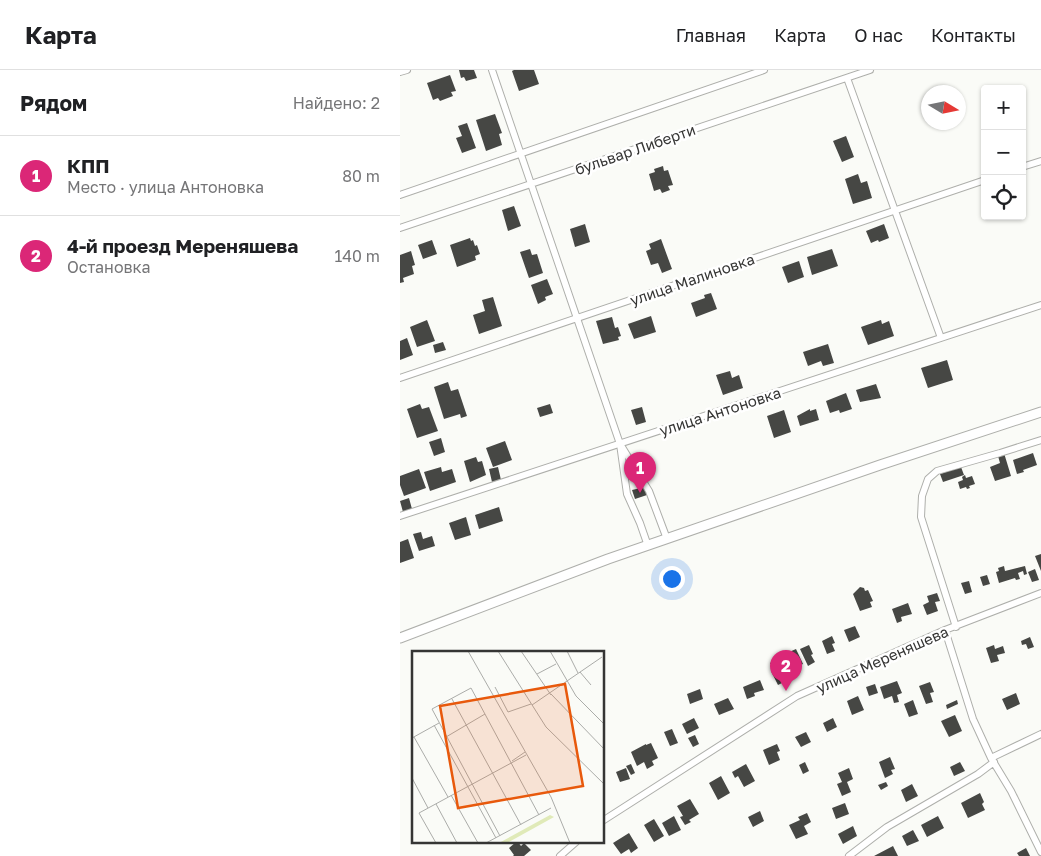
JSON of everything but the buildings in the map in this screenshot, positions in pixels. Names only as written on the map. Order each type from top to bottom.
[{"type":"street","points":[[400,72],[406,70]]},
{"type":"street","points":[[492,70],[620,444],[627,494],[648,546]]},
{"type":"street","points":[[400,194],[764,70]]},
{"type":"street","name":"бульвар Либерти","points":[[400,228],[870,70]]},
{"type":"street","points":[[847,78],[941,338]]},
{"type":"street","points":[[1026,166],[1041,161]]},
{"type":"street","name":"улица Малиновка","points":[[400,378],[981,181]]},
{"type":"street","name":"улица Антоновка","points":[[400,516],[1041,305]]},
{"type":"street","points":[[400,638],[667,539],[880,465],[1041,412]]},
{"type":"street","points":[[956,626],[921,517],[922,496],[928,479],[937,470],[1041,440]]},
{"type":"street","points":[[620,444],[649,491],[667,539]]},
{"type":"street","name":"улица Мереняшева","points":[[605,819],[798,696],[945,630],[1041,593]]},
{"type":"street","points":[[945,630],[973,720],[992,760],[1009,786],[1041,852]]},
{"type":"street","points":[[848,856],[887,827],[978,774],[992,760],[1041,734]]},
{"type":"street","points":[[560,856],[574,844]]},
{"type":"place","name":"КПП","points":[[640,493]]},
{"type":"place","name":"4-й проезд Мереняшева","points":[[786,691]]}]
